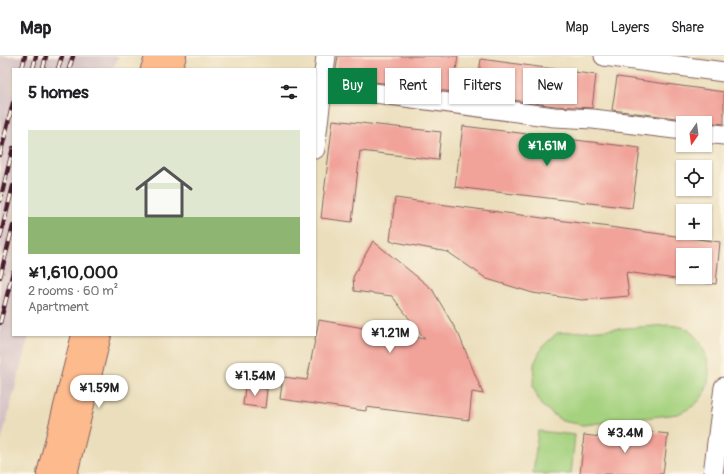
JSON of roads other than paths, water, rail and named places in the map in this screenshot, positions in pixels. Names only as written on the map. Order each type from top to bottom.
[{"type":"main road","points":[[152,68],[157,56]]},
{"type":"main road","points":[[170,68],[176,56]]},
{"type":"main road","points":[[48,474],[83,336]]},
{"type":"main road","points":[[66,474],[100,336]]},
{"type":"street","points":[[316,140],[326,56]]},
{"type":"street","points":[[604,56],[724,72]]},
{"type":"street","points":[[322,86],[554,117],[593,119],[676,129]]},
{"type":"street","points":[[712,134],[724,135]]},
{"type":"street","points":[[713,474],[724,387]]},
{"type":"railway","points":[[22,68],[25,56]]},
{"type":"railway","points":[[33,68],[36,56]]},
{"type":"railway","points":[[43,68],[46,56]]},
{"type":"railway","points":[[58,68],[62,56]]},
{"type":"railway","points":[[69,68],[73,56]]},
{"type":"railway","points":[[0,155],[12,107]]},
{"type":"railway","points":[[0,201],[12,152]]},
{"type":"railway","points":[[0,238],[12,190]]},
{"type":"railway","points":[[0,277],[12,230]]},
{"type":"railway","points":[[0,323],[12,276]]}]
